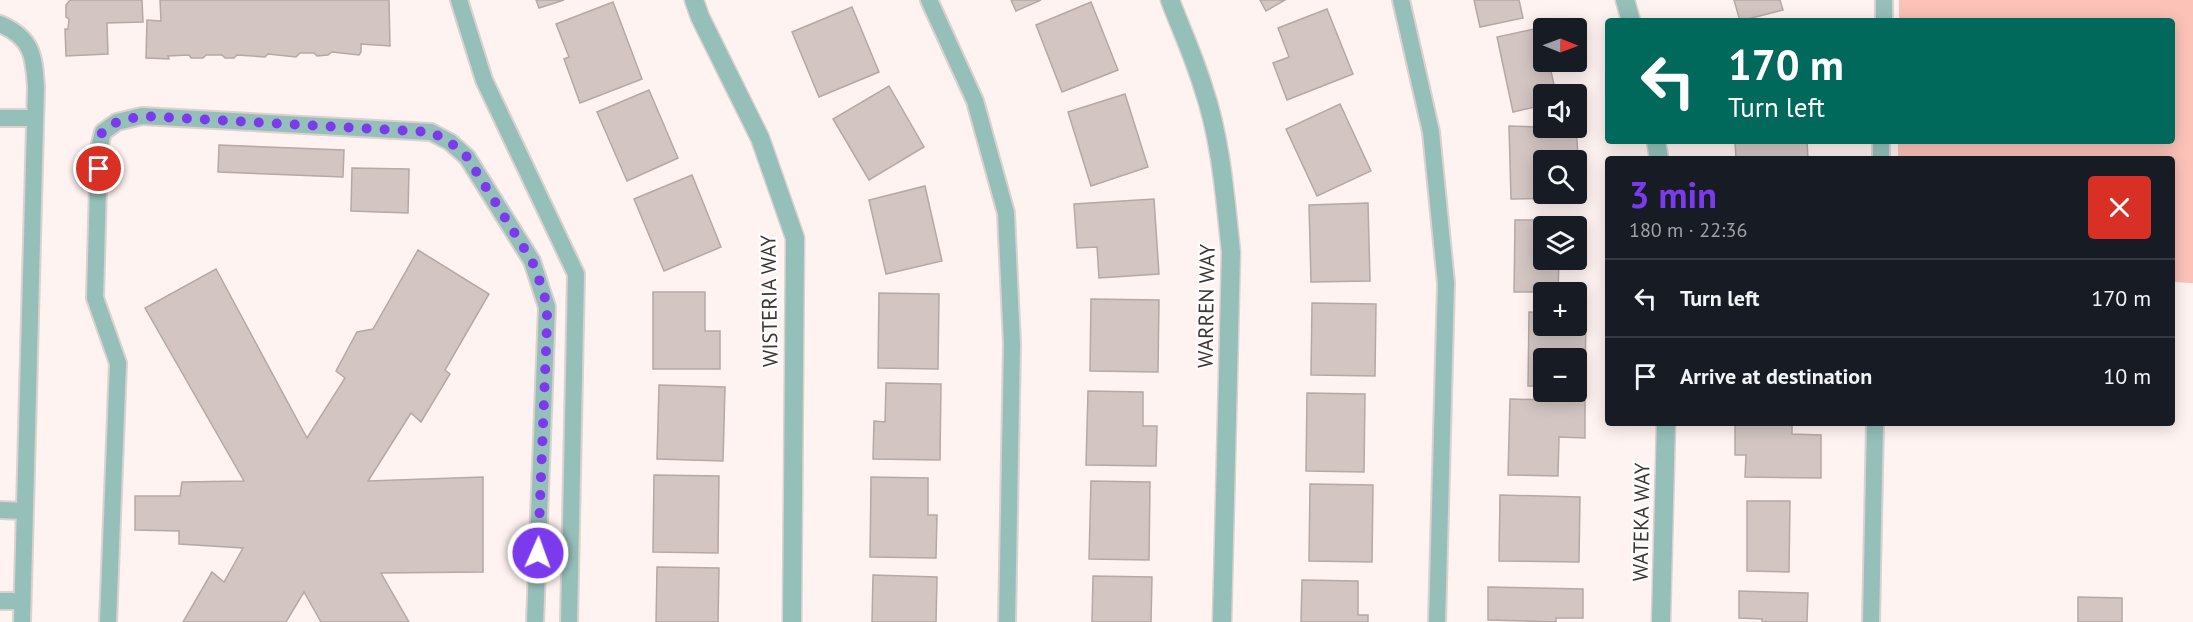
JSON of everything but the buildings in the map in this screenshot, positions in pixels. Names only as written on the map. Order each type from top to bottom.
[{"type":"street","name":"WISTERIA WAY","points":[[694,0],[700,17],[760,138],[795,238],[792,622]]},
{"type":"street","name":"WARREN WAY","points":[[1170,0],[1204,88],[1220,165],[1231,252],[1222,622]]},
{"type":"street","points":[[1625,0],[1630,18]]},
{"type":"street","name":"WATEKA WAY","points":[[1661,622],[1666,426]]},
{"type":"lane","points":[[459,0],[484,80],[576,274],[569,622]]},
{"type":"lane","points":[[928,0],[975,101],[1006,213],[1012,344],[1007,622]]},
{"type":"lane","points":[[1401,0],[1431,132],[1446,283],[1437,622]]},
{"type":"lane","points":[[1884,0],[1884,18]]},
{"type":"lane","points":[[0,24],[29,45],[35,75],[31,332],[22,622]]},
{"type":"lane","points":[[108,622],[118,363],[95,298],[99,148],[102,132],[117,122],[141,116],[431,132],[450,142],[467,157],[532,261],[547,307],[536,622]]},
{"type":"lane","points":[[0,118],[35,118]]},
{"type":"lane","points":[[1871,622],[1875,426]]},
{"type":"lane","points":[[0,510],[24,511]]},
{"type":"lane","points":[[0,601],[22,602]]},
{"type":"shaded area","points":[[1899,0],[2193,0],[2193,283],[2175,282],[2175,156],[1898,156],[1898,144],[2175,144],[2175,18],[1899,18]]},
{"type":"route","points":[[99,169],[102,132],[117,122],[141,116],[431,132],[450,142],[467,157],[532,261],[547,307],[538,553]]}]
